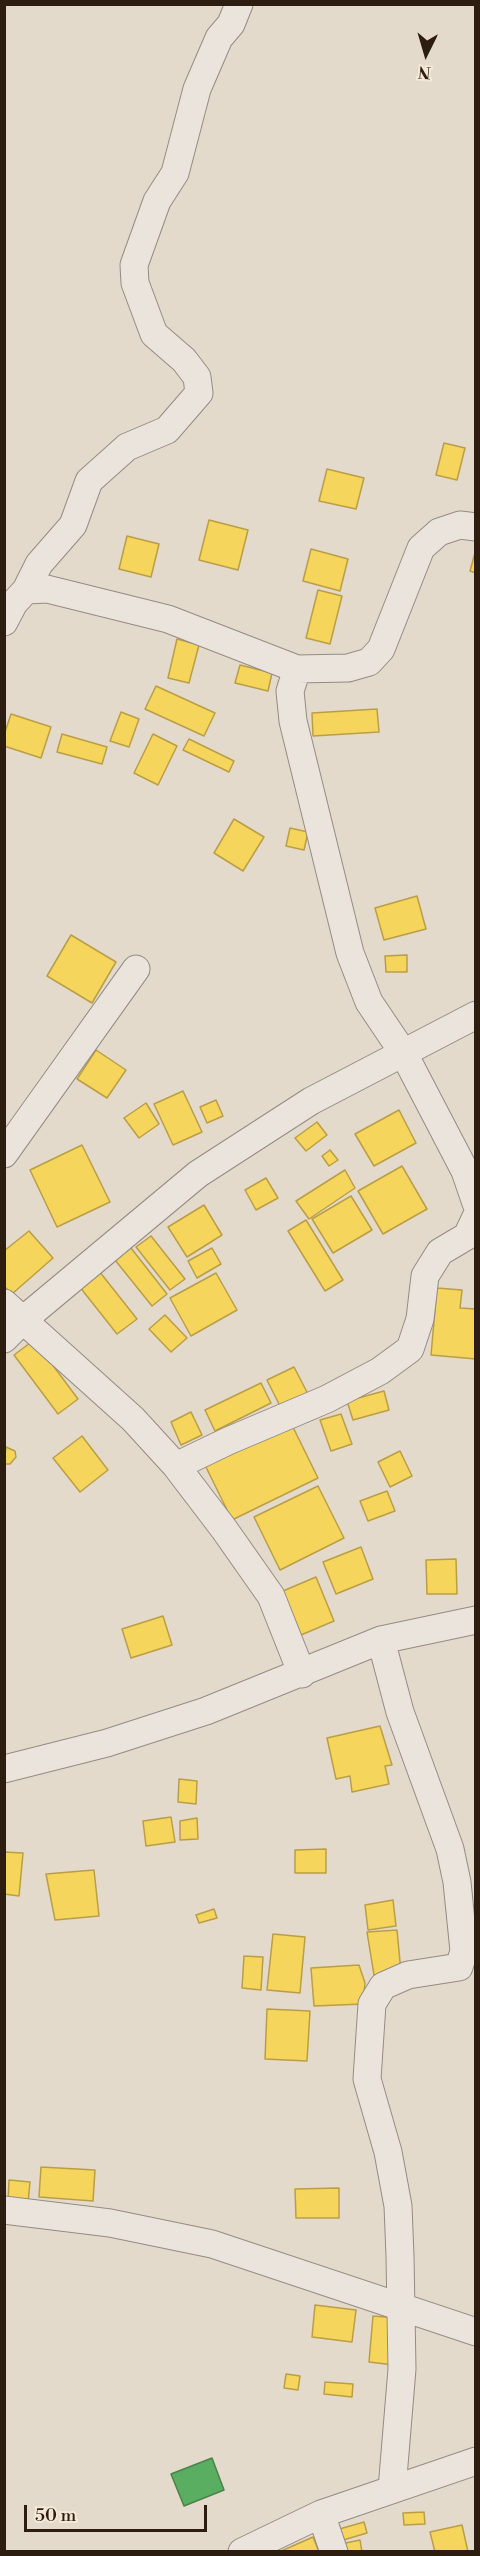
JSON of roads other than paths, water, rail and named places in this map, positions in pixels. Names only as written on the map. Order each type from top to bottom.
[{"type":"street","points":[[4,622],[14,603],[26,590],[39,564],[73,525],[89,481],[127,447],[167,430],[199,393],[197,377],[184,360],[154,334],[135,283],[134,265],[157,201],[175,173],[197,89],[219,38],[231,24],[239,4]]},
{"type":"street","points":[[26,590],[47,589],[168,619],[297,669],[348,668],[369,662],[381,649],[421,548],[439,532],[460,525],[476,527]]},
{"type":"street","points":[[297,669],[290,691],[293,721],[350,953],[369,1002],[404,1054],[465,1171],[476,1203]]},
{"type":"street","points":[[4,1154],[136,969]]},
{"type":"street","points":[[4,1339],[14,1312],[198,1174],[311,1101],[476,1015]]},
{"type":"street","points":[[176,1466],[327,1399],[380,1371],[410,1349],[420,1319],[425,1276],[440,1252],[466,1236],[476,1217]]},
{"type":"street","points":[[14,1312],[133,1419],[176,1466],[271,1596],[302,1674]]},
{"type":"street","points":[[4,1769],[107,1743],[206,1711],[302,1674],[381,1640],[476,1620]]},
{"type":"street","points":[[381,1640],[400,1712],[450,1849],[457,1882],[464,1951],[459,1967],[408,1975],[383,1986],[372,2004],[367,2079],[388,2152],[398,2206],[402,2369],[392,2489]]},
{"type":"street","points":[[4,2210],[110,2223],[212,2244],[476,2332]]},
{"type":"street","points":[[243,2552],[321,2514],[476,2462]]},
{"type":"street","points":[[321,2514],[334,2552]]}]
